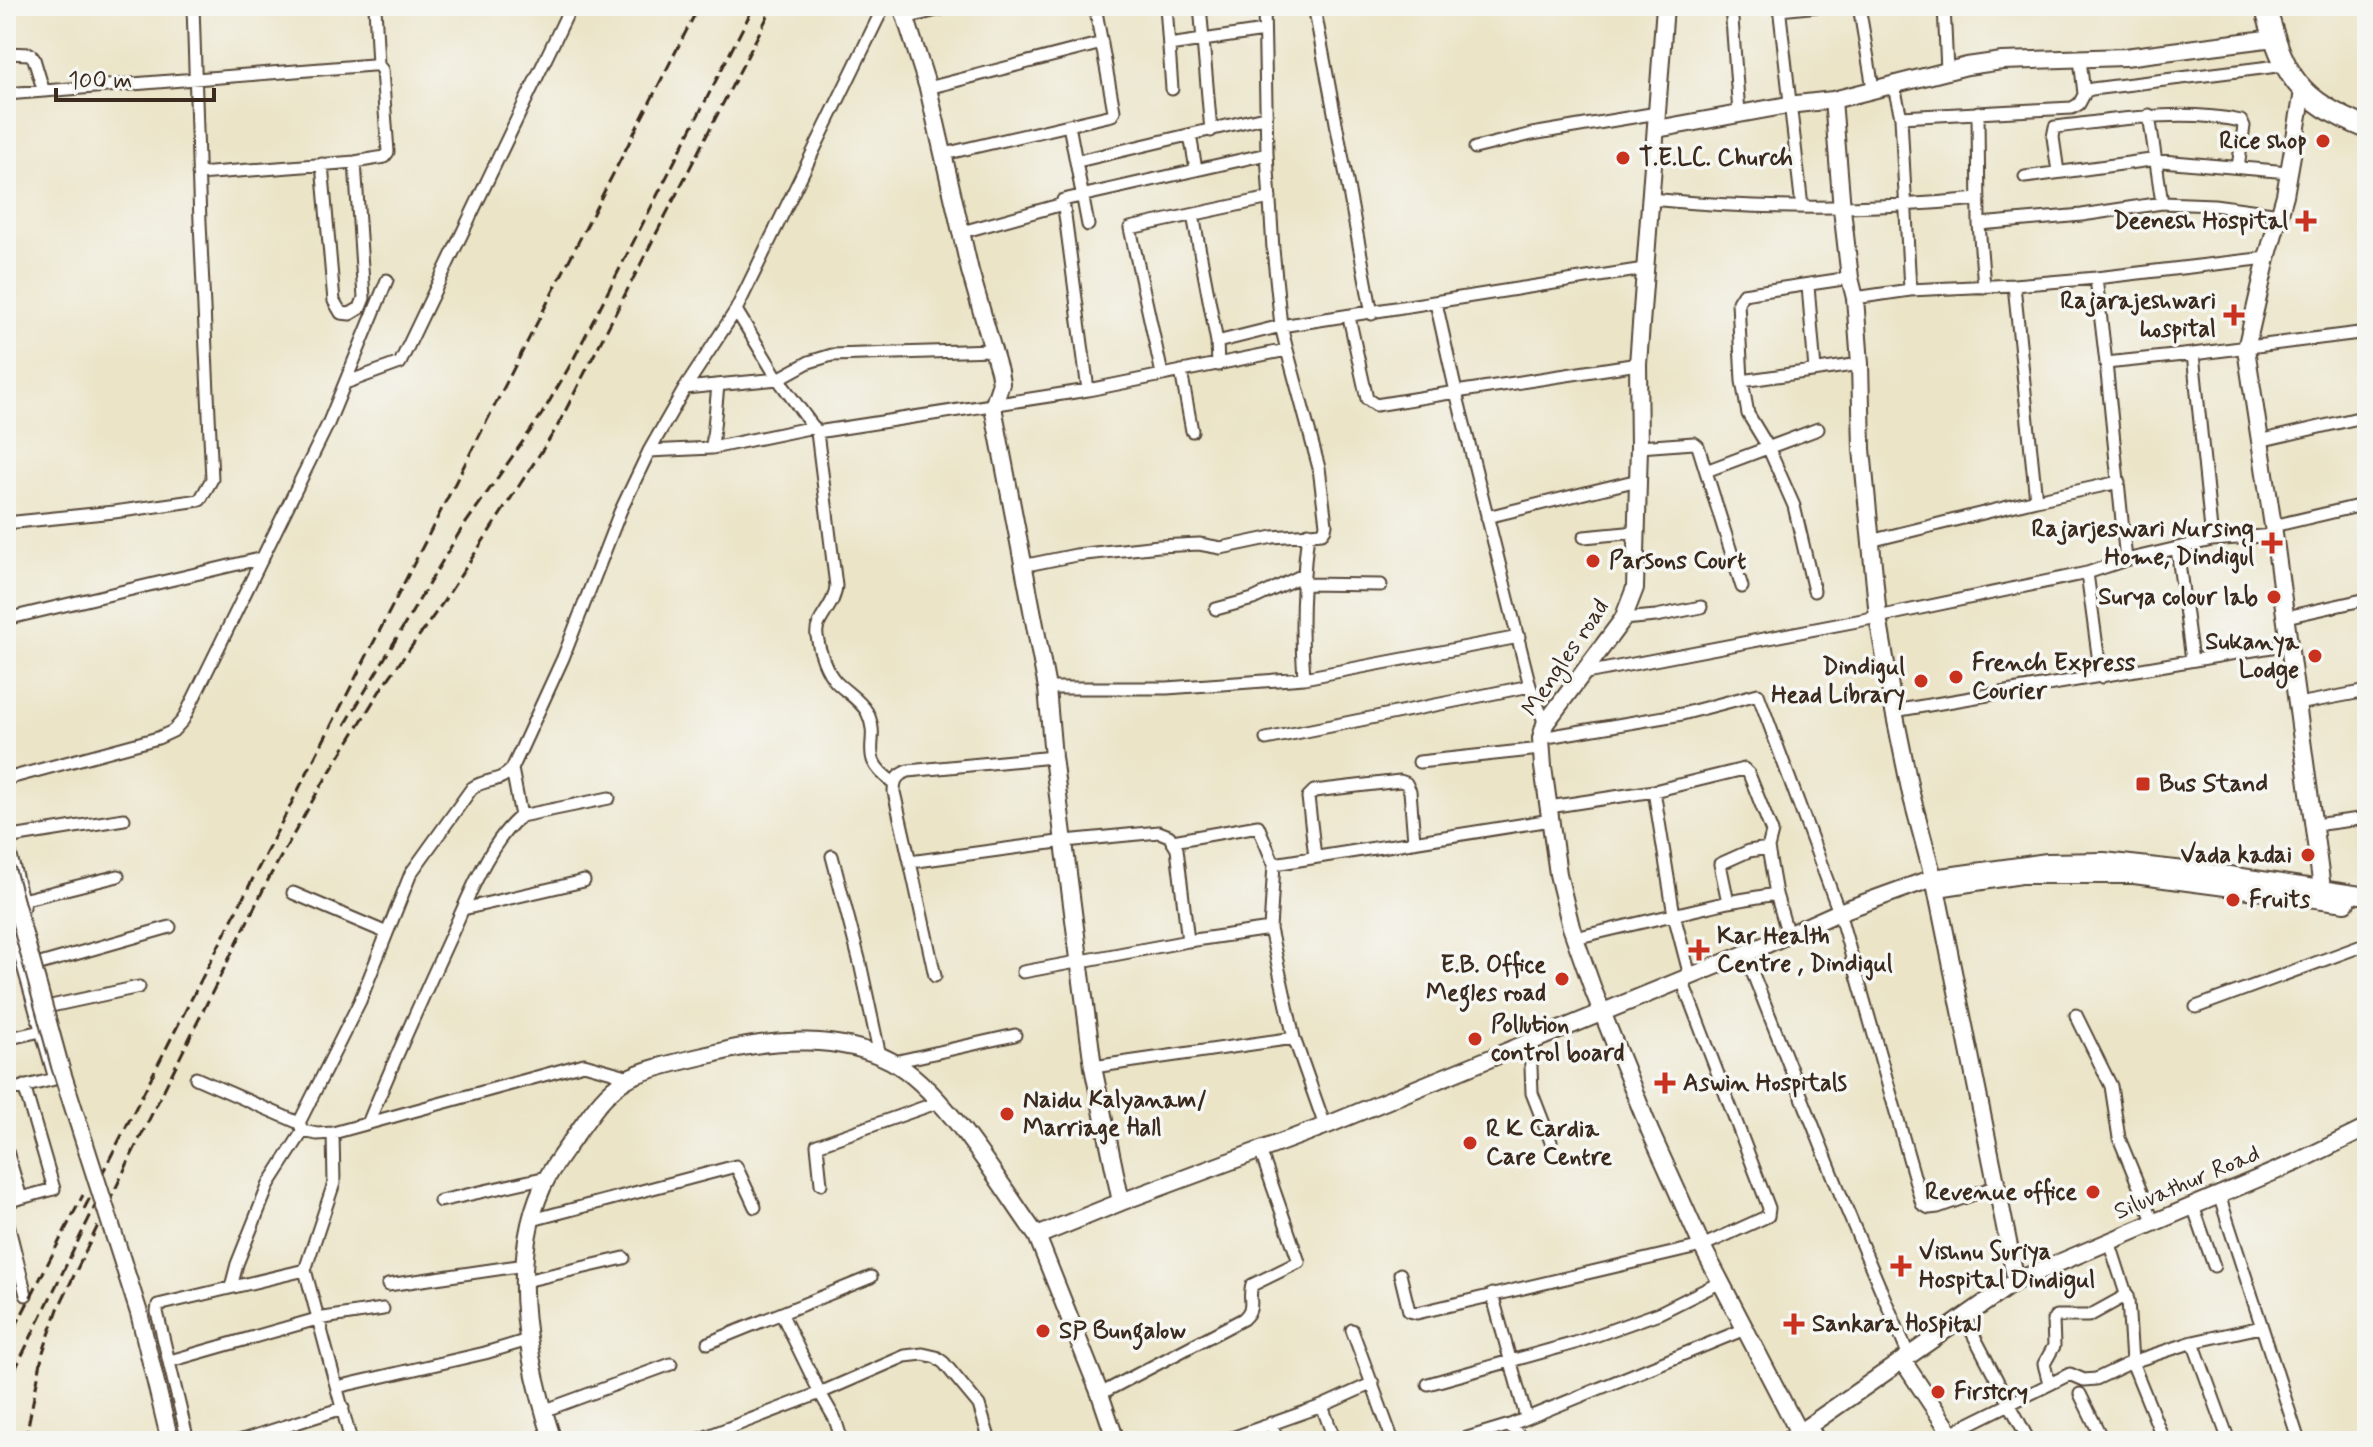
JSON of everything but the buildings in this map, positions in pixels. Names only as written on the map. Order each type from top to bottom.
[{"type":"highway","points":[[2265,6],[2274,38],[2293,80],[2303,92],[2338,116],[2367,128]]},
{"type":"highway","points":[[2277,6],[2291,49],[2303,72],[2326,93],[2367,114]]},
{"type":"main road","name":"Mengles road","points":[[1665,6],[1638,364],[1635,588],[1623,619],[1580,674],[1543,737],[1550,814],[1558,874],[1575,938],[1594,992],[1650,1131],[1702,1246],[1798,1432]]},
{"type":"main road","points":[[904,12],[928,88],[1001,383],[993,407],[1047,688],[1093,1067],[1121,1202]]},
{"type":"main road","points":[[1657,121],[1833,100],[1893,83],[2002,61],[2125,57],[2274,38]]},
{"type":"main road","points":[[2303,92],[2280,214],[2246,349],[2322,888]]},
{"type":"main road","points":[[1833,100],[1842,209],[1855,298],[1862,449],[1878,617],[1929,884],[2016,1281]]},
{"type":"main road","points":[[6,869],[60,1066],[139,1313],[170,1441]]},
{"type":"main road","points":[[2178,874],[2367,905]]},
{"type":"main road","points":[[1037,1236],[1325,1126],[1745,954],[1839,912],[1929,884],[2021,875],[2178,874],[2322,888],[2367,896]]},
{"type":"main road","points":[[553,1441],[543,1411],[524,1319],[525,1273],[532,1220],[547,1177],[602,1098],[630,1077],[743,1046],[831,1041],[869,1049],[887,1059],[939,1102],[959,1124],[1037,1236],[1116,1441]]},
{"type":"main road","name":"Siluvathur Road","points":[[1798,1432],[2016,1281],[2297,1162],[2367,1128]]},
{"type":"main road","points":[[1906,1358],[1954,1437]]},
{"type":"street","points":[[6,523],[200,500],[212,479],[193,6]]},
{"type":"street","points":[[198,174],[384,157],[388,152],[384,76],[378,65],[375,6]]},
{"type":"street","points":[[345,383],[400,363],[571,6]]},
{"type":"street","points":[[231,1287],[269,1184],[301,1127],[360,1001],[411,873],[472,788],[476,784],[498,780],[512,769],[563,658],[620,512],[649,451],[685,388],[736,310],[884,6]]},
{"type":"street","points":[[904,12],[953,6]]},
{"type":"street","points":[[944,154],[1112,115],[1114,111],[1095,6]]},
{"type":"street","points":[[1166,6],[1172,89]]},
{"type":"street","points":[[1200,6],[1211,131]]},
{"type":"street","points":[[1022,566],[1076,555],[1174,545],[1199,544],[1221,548],[1322,533],[1326,524],[1319,468],[1281,326],[1264,117],[1264,6]]},
{"type":"street","points":[[1314,6],[1372,314]]},
{"type":"street","points":[[1731,6],[1739,113]]},
{"type":"street","points":[[1802,207],[1779,8],[1819,6]]},
{"type":"street","points":[[1859,6],[1873,88]]},
{"type":"street","points":[[1944,6],[1947,71]]},
{"type":"street","points":[[1169,45],[1264,31]]},
{"type":"street","points":[[928,88],[1102,43]]},
{"type":"street","points":[[6,53],[30,54],[43,89]]},
{"type":"street","points":[[2080,59],[2084,94]]},
{"type":"street","points":[[6,94],[378,65]]},
{"type":"street","points":[[1901,117],[2072,108],[2092,89],[2286,65]]},
{"type":"street","points":[[1893,83],[1901,117],[1910,290]]},
{"type":"street","points":[[1978,112],[1979,224],[1984,287]]},
{"type":"street","points":[[2058,172],[2053,137],[2055,127],[2149,115],[2214,116],[2241,121],[2244,126],[2238,167]]},
{"type":"street","points":[[2149,115],[2162,203]]},
{"type":"street","points":[[1078,161],[1264,117]]},
{"type":"street","points":[[1475,148],[1532,134],[1657,121]]},
{"type":"street","points":[[1069,125],[1088,225]]},
{"type":"street","points":[[1190,135],[1196,169]]},
{"type":"street","points":[[1088,390],[1063,200],[1267,154]]},
{"type":"street","points":[[2025,177],[2155,160],[2288,172]]},
{"type":"street","points":[[322,164],[334,301],[341,313],[350,314],[360,308],[364,298],[355,162]]},
{"type":"street","points":[[1162,374],[1130,228],[1270,198]]},
{"type":"street","points":[[1650,199],[1719,206],[1842,209],[1979,199]]},
{"type":"street","points":[[1979,224],[2082,215],[2162,203],[2214,205],[2280,214]]},
{"type":"street","points":[[962,232],[1063,204]]},
{"type":"street","points":[[1193,215],[1217,342],[1218,365]]},
{"type":"street","points":[[1855,298],[1910,290],[2096,278],[2267,258]]},
{"type":"street","points":[[1217,342],[1281,326],[1644,269]]},
{"type":"street","points":[[1814,591],[1794,506],[1768,447],[1748,414],[1742,381],[1739,298],[1743,294],[1850,278]]},
{"type":"street","points":[[2096,278],[2126,560]]},
{"type":"street","points":[[6,779],[158,738],[173,731],[183,720],[328,424],[387,280]]},
{"type":"street","points":[[2014,285],[2036,500]]},
{"type":"street","points":[[1808,286],[1815,370]]},
{"type":"street","points":[[1436,303],[1543,737]]},
{"type":"street","points":[[736,310],[778,379],[816,430],[836,586],[833,604],[817,626],[817,635],[824,660],[835,681],[868,714],[877,771],[894,783]]},
{"type":"street","points":[[1349,317],[1364,390],[1370,403],[1376,405],[1638,364]]},
{"type":"street","points":[[2106,363],[2246,349],[2367,332]]},
{"type":"street","points":[[685,388],[778,379],[809,362],[832,355],[993,350]]},
{"type":"street","points":[[649,451],[712,448],[816,430],[993,407],[1287,350]]},
{"type":"street","points":[[2193,354],[2212,540]]},
{"type":"street","points":[[1742,381],[1860,364]]},
{"type":"street","points":[[1181,371],[1192,431]]},
{"type":"street","points":[[712,448],[718,385]]},
{"type":"street","points":[[2259,441],[2367,416]]},
{"type":"street","points":[[1706,471],[1818,429]]},
{"type":"street","points":[[1639,447],[1694,443],[1701,451],[1742,587]]},
{"type":"street","points":[[1487,517],[1638,480]]},
{"type":"street","points":[[1870,541],[2119,482]]},
{"type":"street","points":[[1580,674],[2087,573],[2126,560],[2212,540],[2274,531],[2367,504]]},
{"type":"street","points":[[1584,537],[1637,532]]},
{"type":"street","points":[[1304,678],[1300,636],[1308,533]]},
{"type":"street","points":[[2177,548],[2192,660]]},
{"type":"street","points":[[6,619],[263,558]]},
{"type":"street","points":[[2087,573],[2101,677]]},
{"type":"street","points":[[1216,609],[1263,595],[1288,580],[1381,585]]},
{"type":"street","points":[[2286,617],[2367,599]]},
{"type":"street","points":[[1623,619],[1701,607]]},
{"type":"street","points":[[1047,688],[1167,688],[1304,678],[1519,637]]},
{"type":"street","points":[[1894,711],[2289,644]]},
{"type":"street","points":[[1266,739],[1530,686]]},
{"type":"street","points":[[2298,704],[2367,691]]},
{"type":"street","points":[[1419,762],[1682,714],[1758,694],[1839,912],[1922,1204],[1929,1208],[1938,1207],[1997,1186]]},
{"type":"street","points":[[935,976],[894,783],[899,774],[908,771],[1053,757]]},
{"type":"street","points":[[512,769],[521,816]]},
{"type":"street","points":[[1274,864],[1550,814],[1744,769],[1749,774],[1772,832],[1768,848],[1776,894],[1788,935]]},
{"type":"street","points":[[1315,857],[1308,797],[1314,791],[1400,781],[1406,783],[1410,791],[1414,841]]},
{"type":"street","points":[[1400,1274],[1406,1305],[1413,1313],[1702,1246],[1765,1219],[1769,1212],[1686,978],[1654,791]]},
{"type":"street","points":[[369,1121],[463,909],[495,848],[521,816],[609,798]]},
{"type":"street","points":[[2314,825],[2367,818]]},
{"type":"street","points":[[85,1127],[68,1076],[6,838],[124,819]]},
{"type":"street","points":[[1173,841],[1258,826],[1274,864],[1270,929],[1294,1038],[1325,1126]]},
{"type":"street","points":[[910,862],[1159,832],[1169,836],[1177,849],[1188,941]]},
{"type":"street","points":[[1728,902],[1720,864],[1749,851],[1768,848]]},
{"type":"street","points":[[832,856],[887,1059],[1015,1035]]},
{"type":"street","points":[[6,894],[21,895],[118,876]]},
{"type":"street","points":[[463,909],[584,881]]},
{"type":"street","points":[[293,893],[387,933]]},
{"type":"street","points":[[1575,938],[1728,902],[1776,894]]},
{"type":"street","points":[[6,906],[10,940],[55,1079]]},
{"type":"street","points":[[40,964],[170,927]]},
{"type":"street","points":[[1023,972],[1270,929]]},
{"type":"street","points":[[10,940],[31,935]]},
{"type":"street","points":[[2196,1007],[2367,944]]},
{"type":"street","points":[[1745,954],[1906,1358]]},
{"type":"street","points":[[51,1006],[139,987]]},
{"type":"street","points":[[2076,1015],[2111,1086],[2119,1138],[2154,1223]]},
{"type":"street","points":[[6,1039],[57,1027]]},
{"type":"street","points":[[1093,1067],[1294,1038]]},
{"type":"street","points":[[1530,1041],[1532,1093],[1551,1142]]},
{"type":"street","points":[[196,1078],[317,1134],[333,1133],[584,1064],[630,1077]]},
{"type":"street","points":[[6,1091],[68,1076]]},
{"type":"street","points":[[6,1202],[54,1189],[24,1086]]},
{"type":"street","points":[[821,1184],[817,1145],[939,1102]]},
{"type":"street","points":[[333,1133],[334,1183],[305,1270],[351,1441]]},
{"type":"street","points":[[6,1148],[21,1198]]},
{"type":"street","points":[[1100,1394],[1243,1319],[1252,1306],[1252,1285],[1299,1262],[1260,1150]]},
{"type":"street","points":[[532,1220],[736,1166],[755,1207]]},
{"type":"street","points":[[440,1201],[547,1177]]},
{"type":"street","points":[[2219,1195],[2299,1441]]},
{"type":"street","points":[[2193,1206],[2214,1266]]},
{"type":"street","points":[[6,1216],[26,1295]]},
{"type":"street","points":[[2109,1241],[2127,1295],[2132,1362],[2164,1441]]},
{"type":"street","points":[[388,1285],[525,1273],[624,1258]]},
{"type":"street","points":[[188,1441],[157,1312],[158,1305],[305,1270]]},
{"type":"street","points":[[708,1343],[871,1277]]},
{"type":"street","points":[[1428,1384],[1575,1343],[1659,1313],[1721,1282]]},
{"type":"street","points":[[1492,1294],[1526,1417]]},
{"type":"street","points":[[2049,1383],[2044,1360],[2052,1351],[2053,1320],[2056,1316],[2089,1316],[2127,1295]]},
{"type":"street","points":[[170,1361],[317,1319],[383,1309]]},
{"type":"street","points":[[782,1315],[835,1419],[842,1441]]},
{"type":"street","points":[[1964,1317],[2029,1441]]},
{"type":"street","points":[[1954,1437],[2010,1403],[2073,1373],[2084,1380],[2096,1379],[2132,1362],[2193,1342],[2261,1327]]},
{"type":"street","points":[[1457,1441],[1510,1425],[1745,1329]]},
{"type":"street","points":[[1352,1330],[1393,1441]]},
{"type":"street","points":[[337,1387],[528,1340]]},
{"type":"street","points":[[2193,1342],[2229,1441]]},
{"type":"street","points":[[695,1441],[723,1436],[905,1356],[923,1354],[936,1357],[979,1405],[990,1441]]},
{"type":"street","points":[[543,1411],[671,1364]]},
{"type":"street","points":[[1223,1441],[1322,1406],[1373,1383]]},
{"type":"street","points":[[2080,1394],[2103,1441]]},
{"type":"street","points":[[1322,1406],[1335,1441]]},
{"type":"street","points":[[239,1441],[343,1408]]},
{"type":"street","points":[[1271,1423],[1278,1441]]},
{"type":"street","points":[[1510,1425],[1524,1441]]},
{"type":"street","points":[[1798,1432],[1821,1441]]},
{"type":"railway","points":[[84,1209],[699,6]]},
{"type":"railway","points":[[345,725],[459,533],[542,414],[572,362],[754,6]]},
{"type":"railway","points":[[25,1441],[43,1352],[58,1309],[270,876],[381,689],[442,604],[556,429],[773,6]]},
{"type":"railway","points":[[6,1345],[83,1195]]},
{"type":"railway","points":[[6,1388],[98,1200]]},
{"type":"place","name":"Rice shop","points":[[2323,141]]},
{"type":"place","name":"T.E.LC. Church","points":[[1623,158]]},
{"type":"place","name":"Deenesh Hospital","points":[[2306,221]]},
{"type":"place","name":"Rajarajeshwari hospital","points":[[2234,315]]},
{"type":"place","name":"Rajarjeswari Nursing Home, Dindigul","points":[[2272,543]]},
{"type":"place","name":"Parsons Court","points":[[1593,561]]},
{"type":"place","name":"Surya colour lab","points":[[2274,597]]},
{"type":"place","name":"Sukanya Lodge","points":[[2315,656]]},
{"type":"place","name":"French Express Courier","points":[[1956,677]]},
{"type":"place","name":"Dindigul Head Library","points":[[1921,681]]},
{"type":"place","name":"Bus Stand","points":[[2143,784]]},
{"type":"place","name":"Vada kadai","points":[[2308,855]]},
{"type":"place","name":"Fruits","points":[[2233,900]]},
{"type":"place","name":"Kar Health Centre , Dindigul","points":[[1699,950]]},
{"type":"place","name":"E.B. Office Megles road","points":[[1562,979]]},
{"type":"place","name":"Pollution control board","points":[[1475,1039]]},
{"type":"place","name":"Aswin Hospitals","points":[[1665,1083]]},
{"type":"place","name":"Naidu Kalyanam/ Marriage Hall","points":[[1007,1114]]},
{"type":"place","name":"R K Cardia Care Centre","points":[[1470,1143]]},
{"type":"place","name":"Revenue office","points":[[2093,1192]]},
{"type":"place","name":"Vishnu Suriya Hospital Dindigul","points":[[1901,1266]]},
{"type":"place","name":"Sankara Hospital","points":[[1794,1324]]},
{"type":"place","name":"SP Bungalow","points":[[1043,1331]]},
{"type":"place","name":"Firstcry","points":[[1938,1392]]}]
